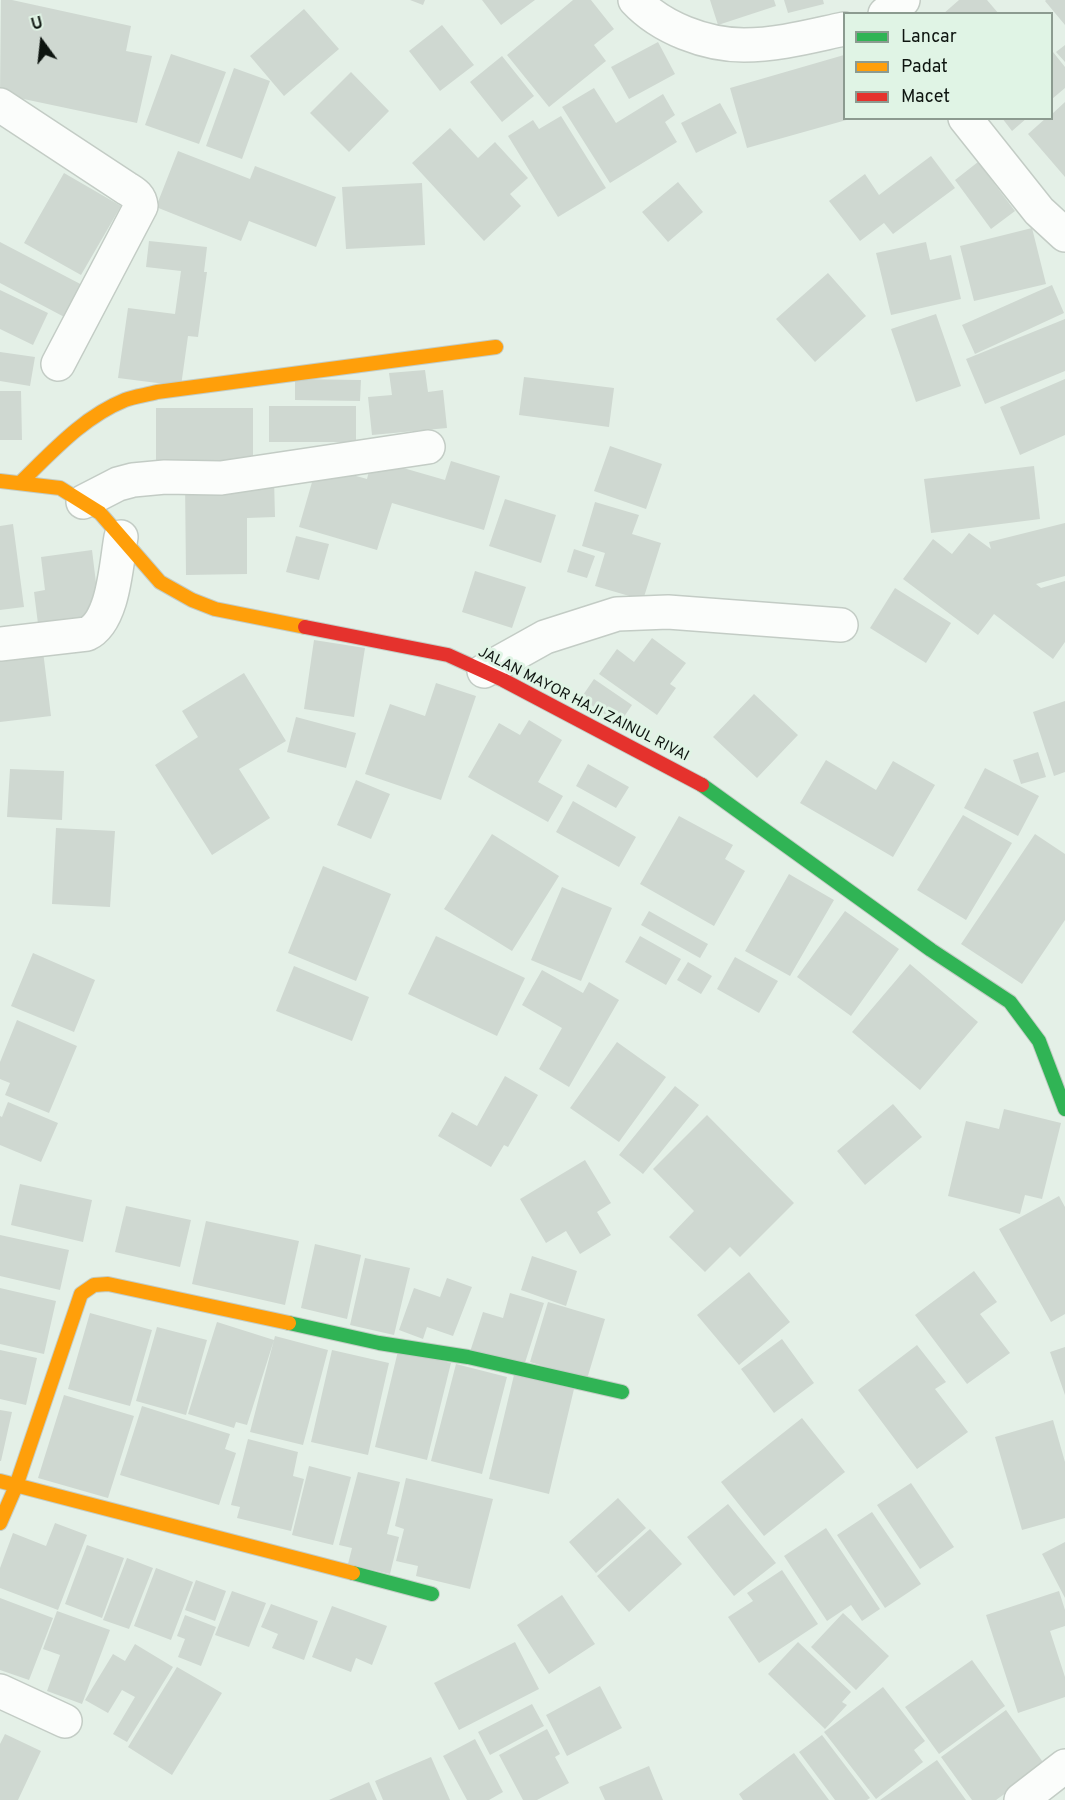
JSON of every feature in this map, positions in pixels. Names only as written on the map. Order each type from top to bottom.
[{"type":"street","points":[[635,0],[658,19],[681,32],[716,42],[743,45],[778,43],[843,29]]},
{"type":"street","points":[[888,12],[903,0]]},
{"type":"street","points":[[0,105],[138,196],[141,201],[141,206],[58,364]]},
{"type":"street","points":[[967,120],[1039,211],[1065,235]]},
{"type":"street","points":[[20,483],[76,429],[105,409],[127,400],[157,392],[496,347]]},
{"type":"street","points":[[84,502],[118,484],[133,480],[165,477],[221,478],[428,447]]},
{"type":"street","name":"JALAN MAYOR HAJI ZAINUL RIVAI","points":[[0,481],[60,488],[84,502],[100,513],[160,582],[192,600],[215,609],[448,655],[484,671],[693,779],[932,951],[1010,1002],[1039,1041],[1065,1110]]},
{"type":"street","points":[[0,644],[87,634],[94,631],[108,608],[121,537]]},
{"type":"street","points":[[484,671],[545,637],[617,614],[668,612],[842,625]]},
{"type":"street","points":[[0,1523],[16,1486],[81,1294],[94,1285],[108,1284],[379,1343],[468,1357],[622,1392]]},
{"type":"street","points":[[0,1481],[432,1594]]},
{"type":"street","points":[[0,1691],[65,1721]]},
{"type":"street","points":[[1021,1800],[1065,1766]]},
{"type":"building","points":[[1,0],[12,0],[131,26],[126,51],[152,56],[137,123],[0,94]]},
{"type":"building","points":[[410,0],[425,0],[423,5]]},
{"type":"building","points":[[482,0],[535,0],[501,25]]},
{"type":"building","points":[[573,0],[591,0],[614,29],[594,45],[606,61],[549,107],[507,55]]},
{"type":"building","points":[[710,0],[774,0],[776,6],[718,25]]},
{"type":"building","points":[[784,0],[823,0],[824,4],[788,13]]},
{"type":"building","points":[[959,0],[987,0],[997,12],[945,12]]},
{"type":"building","points":[[1065,0],[1065,25],[1045,1]]},
{"type":"building","points":[[304,9],[339,49],[284,96],[250,56]]},
{"type":"building","points":[[442,25],[474,65],[440,91],[409,51]]},
{"type":"building","points":[[658,42],[675,74],[629,99],[611,67]]},
{"type":"building","points":[[1065,45],[1065,62],[1056,52]]},
{"type":"building","points":[[1053,52],[1065,67],[1065,88],[1053,98]]},
{"type":"building","points":[[171,54],[226,72],[199,144],[145,125]]},
{"type":"building","points":[[843,55],[843,120],[846,120],[747,148],[730,88]]},
{"type":"building","points":[[502,56],[534,96],[502,122],[470,82]]},
{"type":"building","points":[[234,68],[270,81],[242,159],[206,146]]},
{"type":"building","points":[[351,72],[389,111],[349,152],[310,113]]},
{"type":"building","points":[[594,88],[616,123],[663,94],[675,115],[665,122],[677,142],[610,183],[562,107]]},
{"type":"building","points":[[1065,102],[1065,177],[1028,134],[1044,120],[1053,120],[1053,113]]},
{"type":"building","points":[[720,103],[737,133],[696,153],[681,123]]},
{"type":"building","points":[[561,116],[606,188],[558,217],[508,136],[533,120],[539,129]]},
{"type":"building","points":[[1004,120],[1025,120],[1012,131]]},
{"type":"building","points":[[450,128],[478,158],[495,142],[528,178],[510,194],[521,206],[484,241],[412,163]]},
{"type":"building","points":[[178,151],[250,179],[255,166],[336,197],[316,247],[249,221],[241,241],[156,207]]},
{"type":"building","points":[[931,156],[955,188],[893,234],[884,223],[860,241],[829,201],[865,174],[879,195]]},
{"type":"building","points":[[978,162],[1015,211],[991,229],[955,180]]},
{"type":"building","points":[[64,173],[121,206],[81,275],[24,243]]},
{"type":"building","points":[[678,182],[703,212],[668,242],[642,212]]},
{"type":"building","points":[[422,183],[425,245],[346,249],[342,187]]},
{"type":"building","points":[[1032,228],[1046,284],[974,301],[960,246]]},
{"type":"building","points":[[149,241],[207,247],[204,272],[207,272],[198,337],[188,336],[181,386],[118,378],[128,308],[175,314],[181,271],[146,267]]},
{"type":"building","points":[[0,242],[88,288],[70,320],[0,283]]},
{"type":"building","points":[[926,242],[930,260],[951,255],[961,299],[891,315],[876,253]]},
{"type":"building","points":[[828,273],[866,316],[815,362],[776,319]]},
{"type":"building","points":[[1052,285],[1064,313],[975,354],[962,325]]},
{"type":"building","points":[[0,290],[48,313],[33,345],[0,329]]},
{"type":"building","points":[[936,314],[961,386],[916,402],[891,329]]},
{"type":"building","points":[[1065,319],[1065,371],[985,404],[966,359]]},
{"type":"building","points":[[0,352],[35,357],[30,386],[0,381]]},
{"type":"building","points":[[425,370],[428,392],[443,390],[447,428],[372,435],[368,397],[392,395],[389,373]]},
{"type":"building","points":[[524,377],[614,388],[609,427],[519,415]]},
{"type":"building","points":[[295,379],[361,380],[360,401],[295,400]]},
{"type":"building","points":[[1065,379],[1065,435],[1020,455],[1000,407]]},
{"type":"building","points":[[0,391],[21,391],[22,440],[0,440]]},
{"type":"building","points":[[269,406],[356,406],[356,442],[269,442]]},
{"type":"building","points":[[156,408],[253,408],[253,460],[156,461]]},
{"type":"building","points":[[610,446],[662,464],[646,509],[594,491]]},
{"type":"building","points":[[372,459],[445,480],[451,461],[500,476],[484,530],[392,503],[377,550],[299,527],[317,465],[367,479]]},
{"type":"building","points":[[1034,466],[1040,519],[931,533],[924,479]]},
{"type":"building","points":[[274,479],[275,517],[247,518],[247,574],[186,575],[185,481]]},
{"type":"building","points":[[505,499],[556,515],[541,563],[489,546]]},
{"type":"building","points":[[595,502],[639,515],[632,534],[661,543],[643,600],[595,586],[605,553],[582,546]]},
{"type":"building","points":[[1065,523],[1065,576],[1036,584],[1041,588],[1065,581],[1065,642],[1053,659],[994,614],[978,635],[903,579],[933,539],[952,554],[969,533],[991,549],[989,542]]},
{"type":"building","points":[[13,524],[24,607],[0,610],[0,526]]},
{"type":"building","points":[[296,536],[329,544],[319,580],[286,572]]},
{"type":"building","points":[[574,549],[595,556],[587,578],[567,572]]},
{"type":"building","points":[[92,550],[100,616],[38,624],[34,592],[45,590],[41,557]]},
{"type":"building","points":[[475,571],[526,587],[512,628],[462,612]]},
{"type":"building","points":[[895,588],[951,623],[926,663],[870,628]]},
{"type":"building","points":[[652,638],[686,663],[670,684],[676,688],[657,715],[599,674],[617,649],[634,662]]},
{"type":"building","points":[[314,640],[365,648],[354,717],[304,709]]},
{"type":"building","points":[[42,643],[51,716],[0,722],[0,648]]},
{"type":"building","points":[[244,673],[286,741],[239,769],[270,818],[212,855],[155,765],[198,737],[182,711]]},
{"type":"building","points":[[594,679],[632,705],[619,724],[581,698]]},
{"type":"building","points":[[436,683],[476,696],[441,800],[365,774],[390,704],[425,716]]},
{"type":"building","points":[[754,694],[798,735],[757,778],[713,737]]},
{"type":"building","points":[[1065,701],[1065,772],[1054,776],[1033,712]]},
{"type":"building","points":[[296,717],[356,733],[346,768],[287,752]]},
{"type":"building","points":[[529,720],[562,740],[538,782],[563,796],[548,822],[468,777],[499,723],[520,735]]},
{"type":"building","points":[[1038,752],[1046,777],[1021,784],[1013,760]]},
{"type":"building","points":[[826,760],[876,790],[893,761],[935,785],[893,857],[800,803]]},
{"type":"building","points":[[588,764],[629,787],[616,808],[576,786]]},
{"type":"building","points":[[985,768],[1039,796],[1018,836],[964,808]]},
{"type":"building","points":[[10,769],[64,771],[62,820],[7,817]]},
{"type":"building","points":[[356,780],[390,794],[371,839],[337,825]]},
{"type":"building","points":[[573,801],[636,837],[619,867],[556,832]]},
{"type":"building","points":[[963,815],[1012,843],[966,920],[917,890]]},
{"type":"building","points":[[679,816],[733,845],[725,859],[745,871],[714,926],[640,884]]},
{"type":"building","points":[[56,828],[115,831],[110,907],[52,904]]},
{"type":"building","points":[[492,834],[559,876],[512,951],[444,909]]},
{"type":"building","points":[[1035,834],[1065,854],[1065,920],[1022,984],[961,944]]},
{"type":"building","points":[[323,866],[391,894],[356,981],[288,953]]},
{"type":"building","points":[[789,874],[834,900],[790,976],[745,951]]},
{"type":"building","points":[[562,887],[612,908],[581,981],[531,960]]},
{"type":"building","points":[[649,911],[708,944],[700,958],[641,925]]},
{"type":"building","points":[[845,911],[899,949],[851,1016],[797,977]]},
{"type":"building","points":[[436,936],[525,978],[497,1036],[408,994]]},
{"type":"building","points":[[640,936],[681,959],[666,985],[625,962]]},
{"type":"building","points":[[33,953],[95,980],[74,1032],[11,1006]]},
{"type":"building","points":[[735,957],[778,981],[759,1013],[717,989]]},
{"type":"building","points":[[688,962],[712,976],[701,994],[677,980]]},
{"type":"building","points":[[910,964],[978,1022],[920,1090],[852,1032]]},
{"type":"building","points":[[294,966],[369,997],[352,1041],[276,1011]]},
{"type":"building","points":[[542,970],[583,993],[589,982],[619,1000],[569,1087],[539,1069],[562,1028],[522,1005]]},
{"type":"building","points":[[17,1020],[77,1046],[49,1113],[5,1095],[10,1083],[0,1079],[0,1062]]},
{"type":"building","points":[[617,1042],[666,1077],[619,1142],[570,1108]]},
{"type":"building","points":[[505,1076],[538,1095],[508,1147],[504,1145],[491,1167],[438,1136],[452,1112],[477,1126]]},
{"type":"building","points":[[675,1086],[699,1105],[643,1174],[619,1155]]},
{"type":"building","points":[[8,1102],[58,1123],[41,1162],[0,1145],[0,1116],[2,1117]]},
{"type":"building","points":[[893,1104],[922,1137],[865,1185],[837,1151]]},
{"type":"building","points":[[1004,1109],[1061,1123],[1042,1199],[1025,1195],[1020,1214],[948,1196],[966,1121],[999,1129]]},
{"type":"building","points":[[707,1115],[794,1203],[740,1257],[730,1247],[705,1272],[669,1237],[694,1211],[653,1169]]},
{"type":"building","points":[[585,1160],[611,1203],[597,1212],[611,1235],[580,1254],[566,1231],[546,1243],[520,1199]]},
{"type":"building","points":[[20,1184],[92,1200],[83,1242],[11,1225]]},
{"type":"building","points":[[1059,1196],[1065,1207],[1065,1314],[1051,1322],[999,1229]]},
{"type":"building","points":[[126,1206],[191,1220],[180,1267],[115,1252]]},
{"type":"building","points":[[206,1221],[299,1241],[285,1305],[192,1284]]},
{"type":"building","points":[[0,1235],[69,1250],[60,1290],[0,1276]]},
{"type":"building","points":[[315,1244],[361,1255],[347,1319],[301,1308]]},
{"type":"building","points":[[532,1256],[577,1271],[566,1306],[521,1290]]},
{"type":"building","points":[[365,1258],[410,1268],[394,1335],[350,1325]]},
{"type":"building","points":[[974,1271],[997,1302],[980,1314],[1010,1353],[967,1384],[915,1315]]},
{"type":"building","points":[[749,1272],[790,1322],[739,1365],[697,1315]]},
{"type":"building","points":[[447,1278],[472,1287],[453,1336],[427,1327],[423,1339],[399,1330],[414,1288],[440,1297]]},
{"type":"building","points":[[0,1288],[56,1301],[44,1354],[0,1344]]},
{"type":"building","points":[[510,1293],[544,1303],[523,1369],[470,1352],[483,1312],[503,1318]]},
{"type":"building","points":[[548,1302],[605,1319],[587,1379],[530,1362]]},
{"type":"building","points":[[90,1313],[152,1330],[130,1406],[68,1389]]},
{"type":"building","points":[[217,1322],[274,1340],[247,1425],[236,1422],[234,1428],[188,1414]]},
{"type":"building","points":[[157,1327],[207,1340],[186,1415],[136,1401]]},
{"type":"building","points":[[275,1336],[328,1350],[303,1445],[250,1432]]},
{"type":"building","points":[[782,1339],[814,1383],[774,1413],[741,1369]]},
{"type":"building","points":[[917,1345],[946,1382],[935,1389],[968,1432],[917,1469],[858,1390]]},
{"type":"building","points":[[1065,1347],[1065,1395],[1050,1352]]},
{"type":"building","points":[[0,1350],[37,1358],[26,1405],[0,1399]]},
{"type":"building","points":[[332,1350],[389,1363],[368,1455],[311,1442]]},
{"type":"building","points":[[398,1351],[451,1363],[427,1460],[375,1447]]},
{"type":"building","points":[[456,1364],[507,1377],[482,1474],[431,1461]]},
{"type":"building","points":[[514,1375],[574,1389],[549,1494],[489,1479]]},
{"type":"building","points":[[64,1395],[134,1416],[108,1498],[38,1478]]},
{"type":"building","points":[[142,1406],[230,1434],[225,1449],[236,1453],[219,1505],[120,1475]]},
{"type":"building","points":[[0,1410],[12,1412],[1,1461],[0,1461]]},
{"type":"building","points":[[802,1418],[845,1472],[764,1536],[721,1482]]},
{"type":"building","points":[[1053,1420],[1065,1462],[1065,1518],[1022,1530],[995,1437]]},
{"type":"building","points":[[248,1439],[298,1452],[293,1476],[304,1479],[291,1531],[237,1518],[240,1507],[231,1505]]},
{"type":"building","points":[[309,1466],[351,1477],[333,1545],[292,1535]]},
{"type":"building","points":[[358,1472],[400,1482],[387,1534],[399,1537],[390,1574],[348,1564],[352,1548],[339,1545]]},
{"type":"building","points":[[406,1478],[493,1499],[470,1589],[416,1576],[418,1566],[396,1561],[404,1529],[395,1526]]},
{"type":"building","points":[[911,1483],[954,1547],[920,1569],[877,1505]]},
{"type":"building","points":[[618,1498],[646,1528],[596,1573],[569,1542]]},
{"type":"building","points":[[728,1504],[776,1563],[734,1596],[687,1537]]},
{"type":"building","points":[[872,1512],[921,1584],[885,1608],[837,1535]]},
{"type":"building","points":[[55,1523],[87,1535],[58,1610],[0,1588],[0,1568],[13,1533],[46,1546]]},
{"type":"building","points":[[826,1528],[880,1609],[862,1621],[851,1605],[827,1621],[784,1556]]},
{"type":"building","points":[[650,1529],[682,1564],[629,1612],[597,1576]]},
{"type":"building","points":[[1065,1542],[1065,1598],[1042,1554]]},
{"type":"building","points":[[87,1545],[124,1558],[102,1618],[65,1604]]},
{"type":"building","points":[[127,1558],[153,1568],[129,1629],[103,1620]]},
{"type":"building","points":[[156,1568],[193,1582],[171,1640],[134,1626]]},
{"type":"building","points":[[782,1570],[818,1624],[759,1663],[728,1617],[753,1601],[747,1593]]},
{"type":"building","points":[[196,1580],[226,1591],[215,1621],[185,1610]]},
{"type":"building","points":[[232,1591],[266,1603],[249,1647],[215,1635]]},
{"type":"building","points":[[1059,1591],[1065,1610],[1065,1626],[1050,1631],[1065,1677],[1065,1697],[1018,1713],[986,1615]]},
{"type":"building","points":[[562,1595],[595,1644],[549,1674],[517,1625]]},
{"type":"building","points":[[0,1598],[53,1618],[29,1680],[0,1670]]},
{"type":"building","points":[[271,1604],[318,1621],[304,1660],[272,1648],[278,1634],[261,1627]]},
{"type":"building","points":[[332,1606],[387,1626],[372,1665],[356,1658],[351,1672],[312,1657]]},
{"type":"building","points":[[57,1611],[110,1630],[82,1704],[47,1691],[60,1655],[43,1649]]},
{"type":"building","points":[[843,1613],[889,1656],[856,1690],[811,1647]]},
{"type":"building","points":[[185,1615],[216,1627],[201,1666],[178,1657],[185,1639],[177,1636]]},
{"type":"building","points":[[515,1642],[539,1689],[459,1730],[434,1683]]},
{"type":"building","points":[[798,1642],[851,1692],[842,1702],[847,1705],[825,1729],[768,1674]]},
{"type":"building","points":[[135,1644],[173,1667],[127,1742],[113,1734],[135,1697],[122,1690],[108,1713],[85,1700],[113,1654],[125,1661]]},
{"type":"building","points":[[972,1660],[1005,1706],[939,1754],[905,1707]]},
{"type":"building","points":[[177,1667],[222,1693],[172,1775],[128,1747]]},
{"type":"building","points":[[600,1686],[622,1728],[567,1756],[546,1715]]},
{"type":"building","points":[[883,1687],[925,1741],[914,1750],[923,1762],[876,1799],[824,1732]]},
{"type":"building","points":[[532,1704],[544,1726],[490,1755],[478,1732]]},
{"type":"building","points":[[1006,1710],[1045,1765],[996,1800],[972,1800],[941,1757]]},
{"type":"building","points":[[547,1729],[560,1754],[555,1757],[569,1783],[537,1800],[523,1800],[499,1755]]},
{"type":"building","points":[[5,1734],[41,1751],[18,1800],[0,1800],[0,1744]]},
{"type":"building","points":[[822,1735],[870,1798],[867,1800],[835,1800],[799,1752]]},
{"type":"building","points":[[475,1739],[503,1792],[489,1800],[467,1800],[443,1756]]},
{"type":"building","points":[[794,1753],[829,1800],[743,1800],[739,1794]]},
{"type":"building","points":[[431,1757],[450,1800],[383,1800],[375,1781]]},
{"type":"building","points":[[937,1760],[966,1800],[880,1800]]},
{"type":"building","points":[[649,1766],[663,1800],[605,1800],[599,1787]]},
{"type":"building","points":[[369,1782],[377,1800],[329,1800]]},
{"type":"traffic: fast","points":[[702,785],[931,950],[1010,1002],[1039,1041],[1065,1109]]},
{"type":"traffic: fast","points":[[289,1323],[379,1343],[468,1357],[622,1392]]},
{"type":"traffic: fast","points":[[353,1573],[432,1594]]},
{"type":"traffic: slow","points":[[20,483],[56,448],[95,416],[133,397],[496,347]]},
{"type":"traffic: slow","points":[[0,481],[60,488],[100,513],[160,582],[192,600],[215,609],[305,627]]},
{"type":"traffic: slow","points":[[0,1523],[16,1486],[81,1294],[94,1285],[108,1284],[289,1323]]},
{"type":"traffic: slow","points":[[0,1481],[353,1573]]},
{"type":"traffic: jam","points":[[305,627],[448,655],[503,680],[702,785]]}]
